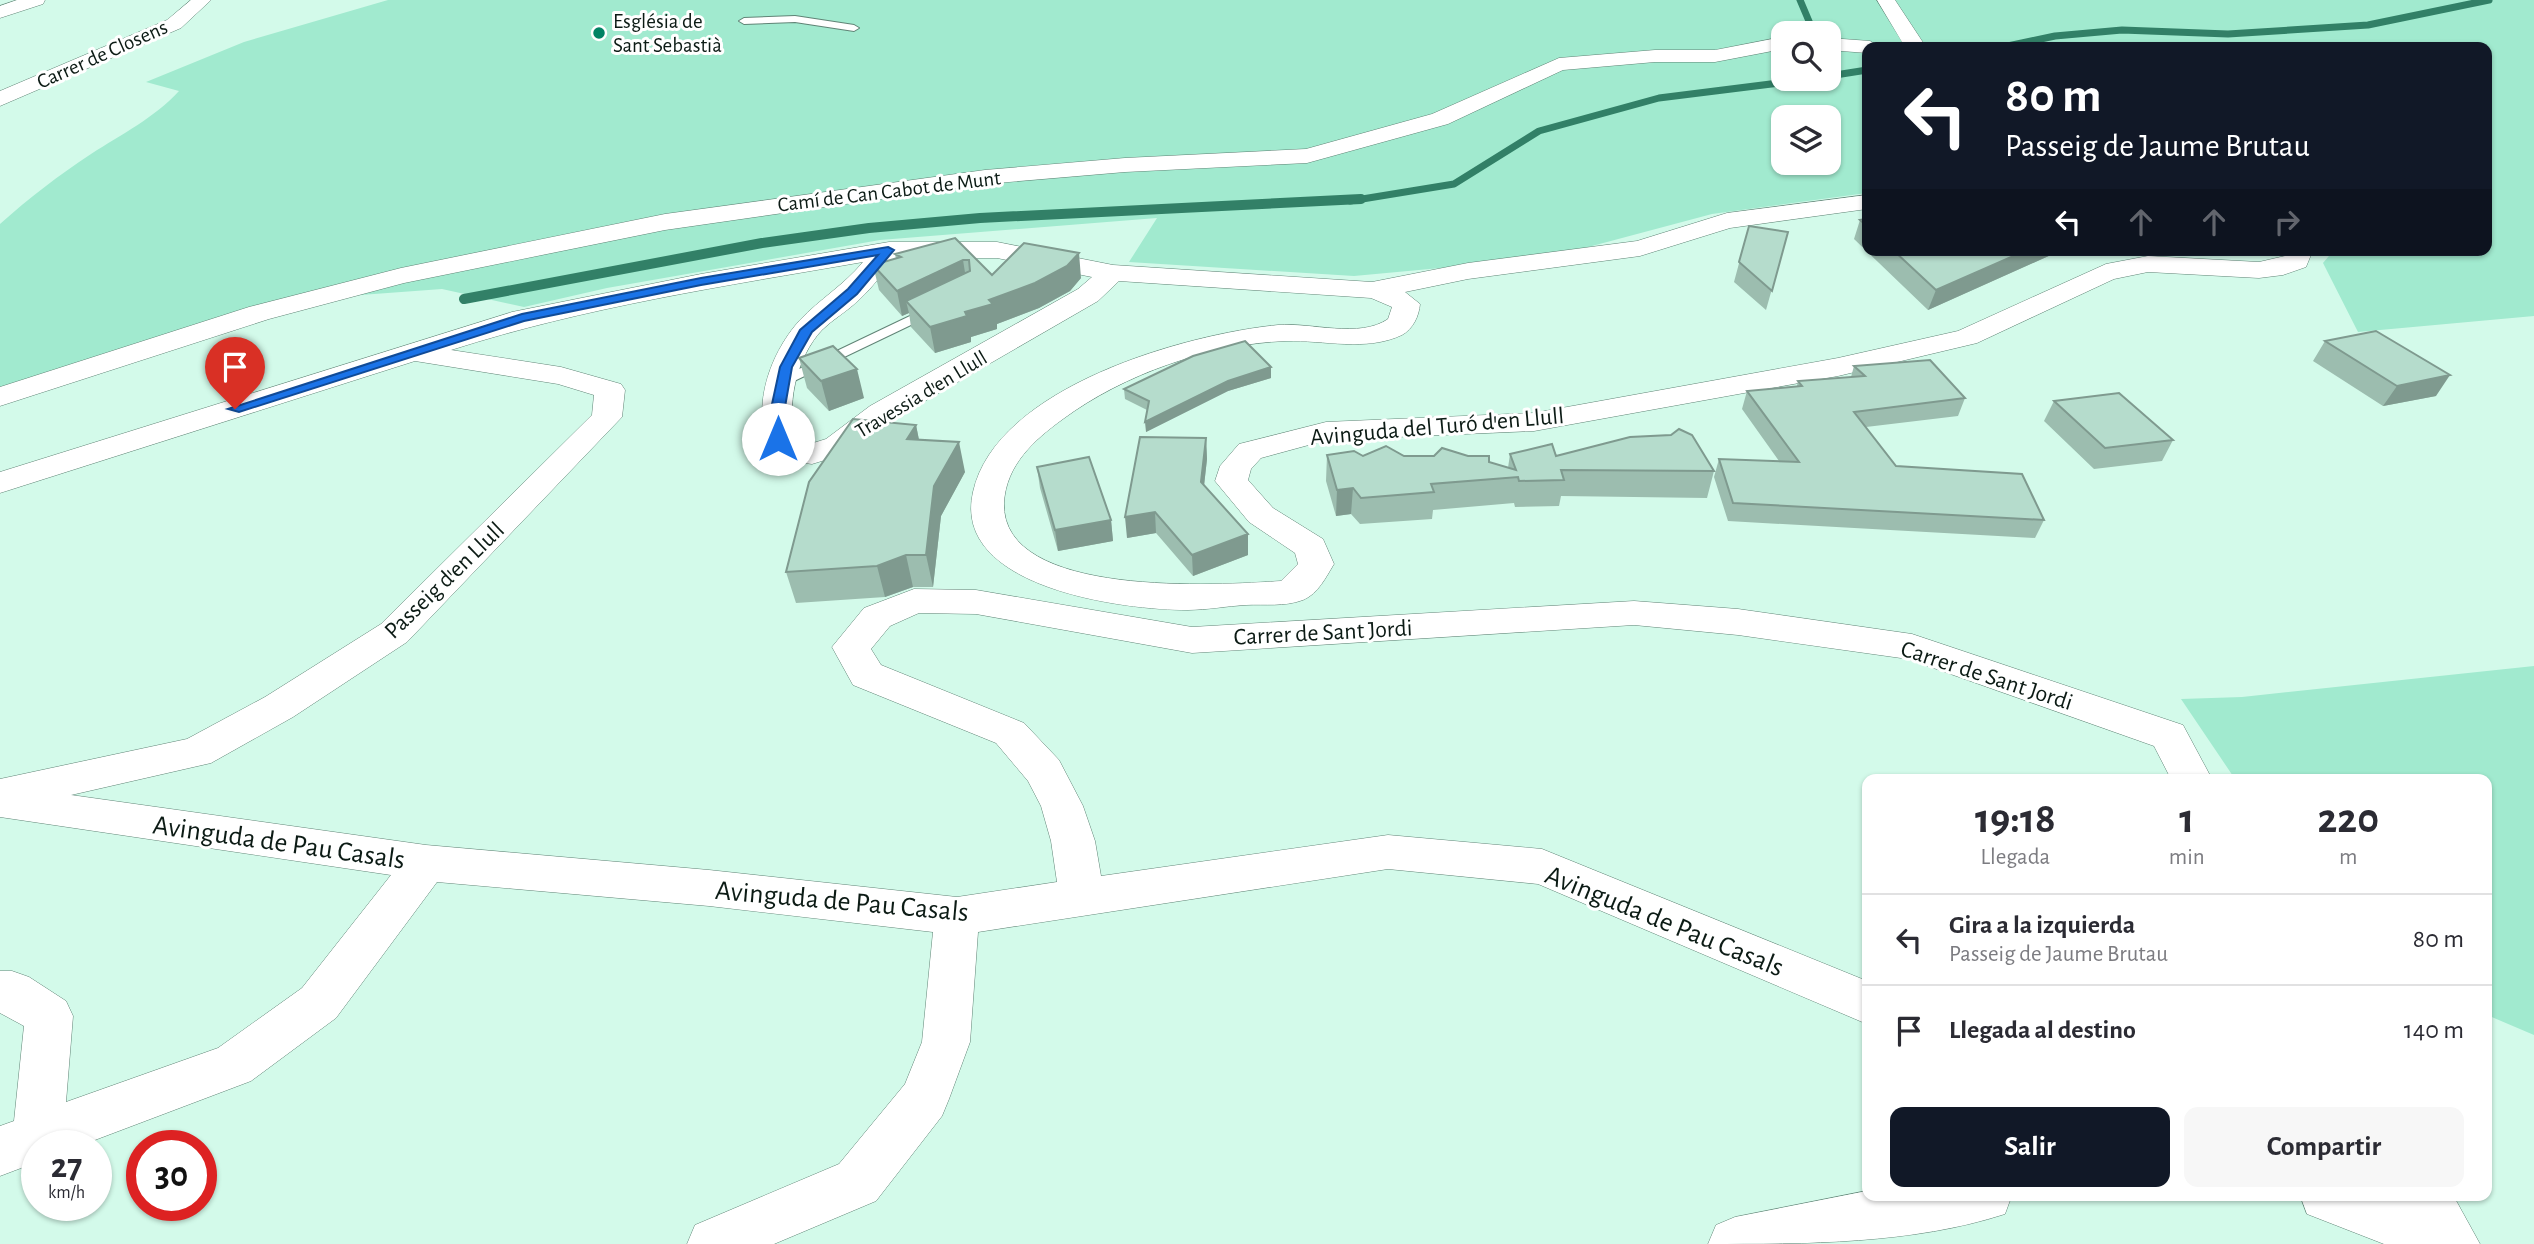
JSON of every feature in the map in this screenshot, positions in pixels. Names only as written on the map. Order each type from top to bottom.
[{"type":"street","points":[[0,4],[13,0]]},
{"type":"street","points":[[0,12],[36,0]]},
{"type":"street","points":[[1886,0],[1913,42]]},
{"type":"street","name":"Carrer de Closens","points":[[0,99],[174,24],[206,1]]},
{"type":"street","name":"Camí de Can Cabot de Munt","points":[[0,397],[259,313],[401,276],[665,222],[985,177],[1125,165],[1307,156],[1440,119],[1559,64],[1643,56],[1715,56],[1771,45]]},
{"type":"street","points":[[1841,45],[1862,47]]},
{"type":"street","name":"Avinguda del Turó d'en Llull","points":[[1372,290],[1468,271],[1548,263],[1640,248],[1739,218],[1862,203]]},
{"type":"street","name":"Avinguda del Turó d'en Llull","points":[[0,483],[522,318],[701,282],[888,250],[997,250],[1113,272],[1372,290],[1391,295],[1406,304],[1406,314],[1394,329],[1367,335],[1283,332],[1237,338],[1185,351],[1096,386],[1063,402],[1009,450],[992,480],[987,509],[994,536],[1018,561],[1052,578],[1145,595],[1195,598],[1291,591],[1307,579],[1316,564],[1311,547],[1261,515],[1231,481],[1236,466],[1250,451],[1326,431],[1534,422],[1838,367],[1967,337],[2106,272],[2148,264],[2259,270],[2283,267],[2297,261],[2298,256]]},
{"type":"street","name":"Travessia d'en Llull","points":[[888,250],[852,292],[807,330],[786,367],[776,418],[778,439],[787,452],[813,454],[837,446],[881,413],[1088,295],[1113,272]]},
{"type":"street","name":"Passeig d'en Llull","points":[[0,794],[197,752],[279,707],[394,633],[607,417],[610,390],[561,376],[409,353]]},
{"type":"street","name":"Carrer de Sant Jordi","points":[[1082,898],[1073,841],[1062,806],[1044,771],[1010,733],[867,675],[851,647],[877,617],[914,601],[976,602],[1192,640],[1634,613],[1738,622],[1912,647],[2169,736],[2189,774]]},
{"type":"street","name":"Avinguda de Pau Casals","points":[[0,801],[426,863],[709,888],[957,916],[1388,852],[1542,867],[1862,1001]]},
{"type":"street","points":[[19,1144],[234,1065],[319,1003],[426,863]]},
{"type":"street","points":[[714,1244],[778,1214],[857,1183],[924,1099],[946,1042],[957,916]]},
{"type":"street","points":[[0,992],[12,992],[49,1016],[19,1144]]},
{"type":"street","points":[[1735,1244],[1955,1201]]},
{"type":"street","points":[[2342,1201],[2451,1243]]},
{"type":"street","points":[[2427,1201],[2451,1243]]},
{"type":"lane","points":[[744,21],[794,19],[854,28]]},
{"type":"lane","points":[[784,380],[944,303]]},
{"type":"green space","points":[[388,0],[2534,0],[2534,316],[2358,332],[2323,263],[2329,256],[2492,256],[2492,42],[1862,42],[1862,194],[1712,214],[1577,250],[1462,266],[1354,276],[1129,262],[1157,218],[880,240],[607,288],[524,307],[442,289],[347,296],[0,395],[0,224],[56,179],[148,118],[179,91],[146,82],[244,42]]},
{"type":"green space","points":[[2534,666],[2534,1035],[2492,1017],[2492,774],[2232,774],[2181,699],[2242,697]]},
{"type":"building","points":[[1749,226],[1788,232],[1772,291],[1739,262]]},
{"type":"building","points":[[955,238],[992,275],[1024,243],[1079,253],[1067,266],[1035,283],[989,300],[993,304],[965,312],[967,316],[930,327],[906,301],[970,271],[969,260],[963,260],[897,291],[873,265],[901,257],[895,254]]},
{"type":"building","points":[[1899,256],[2013,256],[1936,290]]},
{"type":"building","points":[[2376,331],[2450,375],[2397,386],[2325,341]]},
{"type":"building","points":[[1245,341],[1271,367],[1228,381],[1145,422],[1149,401],[1124,389],[1193,356]]},
{"type":"building","points":[[833,346],[857,369],[821,381],[799,358]]},
{"type":"building","points":[[1930,360],[1965,398],[1854,412],[1896,466],[2022,474],[2044,520],[1733,503],[1719,459],[1799,462],[1747,391],[1802,386],[1798,381],[1865,376],[1854,366]]},
{"type":"building","points":[[2119,393],[2173,440],[2105,448],[2054,401]]},
{"type":"building","points":[[853,419],[916,425],[907,439],[959,442],[934,486],[926,555],[906,555],[877,566],[786,572],[809,482]]},
{"type":"building","points":[[1679,429],[1692,435],[1714,471],[1561,470],[1564,480],[1519,481],[1518,477],[1431,484],[1434,492],[1361,498],[1353,488],[1337,490],[1327,455],[1354,451],[1363,456],[1386,446],[1404,456],[1434,456],[1442,448],[1468,456],[1489,456],[1489,462],[1516,470],[1510,454],[1552,444],[1556,456],[1630,437],[1671,435]]},
{"type":"building","points":[[1140,437],[1206,438],[1201,482],[1248,534],[1192,555],[1155,512],[1125,517]]},
{"type":"building","points":[[1089,457],[1111,520],[1055,530],[1037,467]]},
{"type":"waterway","points":[[1800,0],[1809,21]]},
{"type":"waterway","points":[[2027,42],[2055,36],[2122,30],[2228,34],[2368,25],[2489,0]]},
{"type":"waterway","points":[[1841,74],[1862,71]]},
{"type":"waterway","points":[[1350,201],[1454,184],[1539,131],[1659,98],[1771,84]]},
{"type":"waterway","points":[[464,299],[762,243],[869,228],[980,218],[1361,199]]},
{"type":"place","name":"Església de Sant Sebastià","points":[[599,33]]},
{"type":"route","points":[[235,409],[522,318],[701,282],[888,250],[852,292],[807,330],[786,367],[776,418],[778,439]]}]
